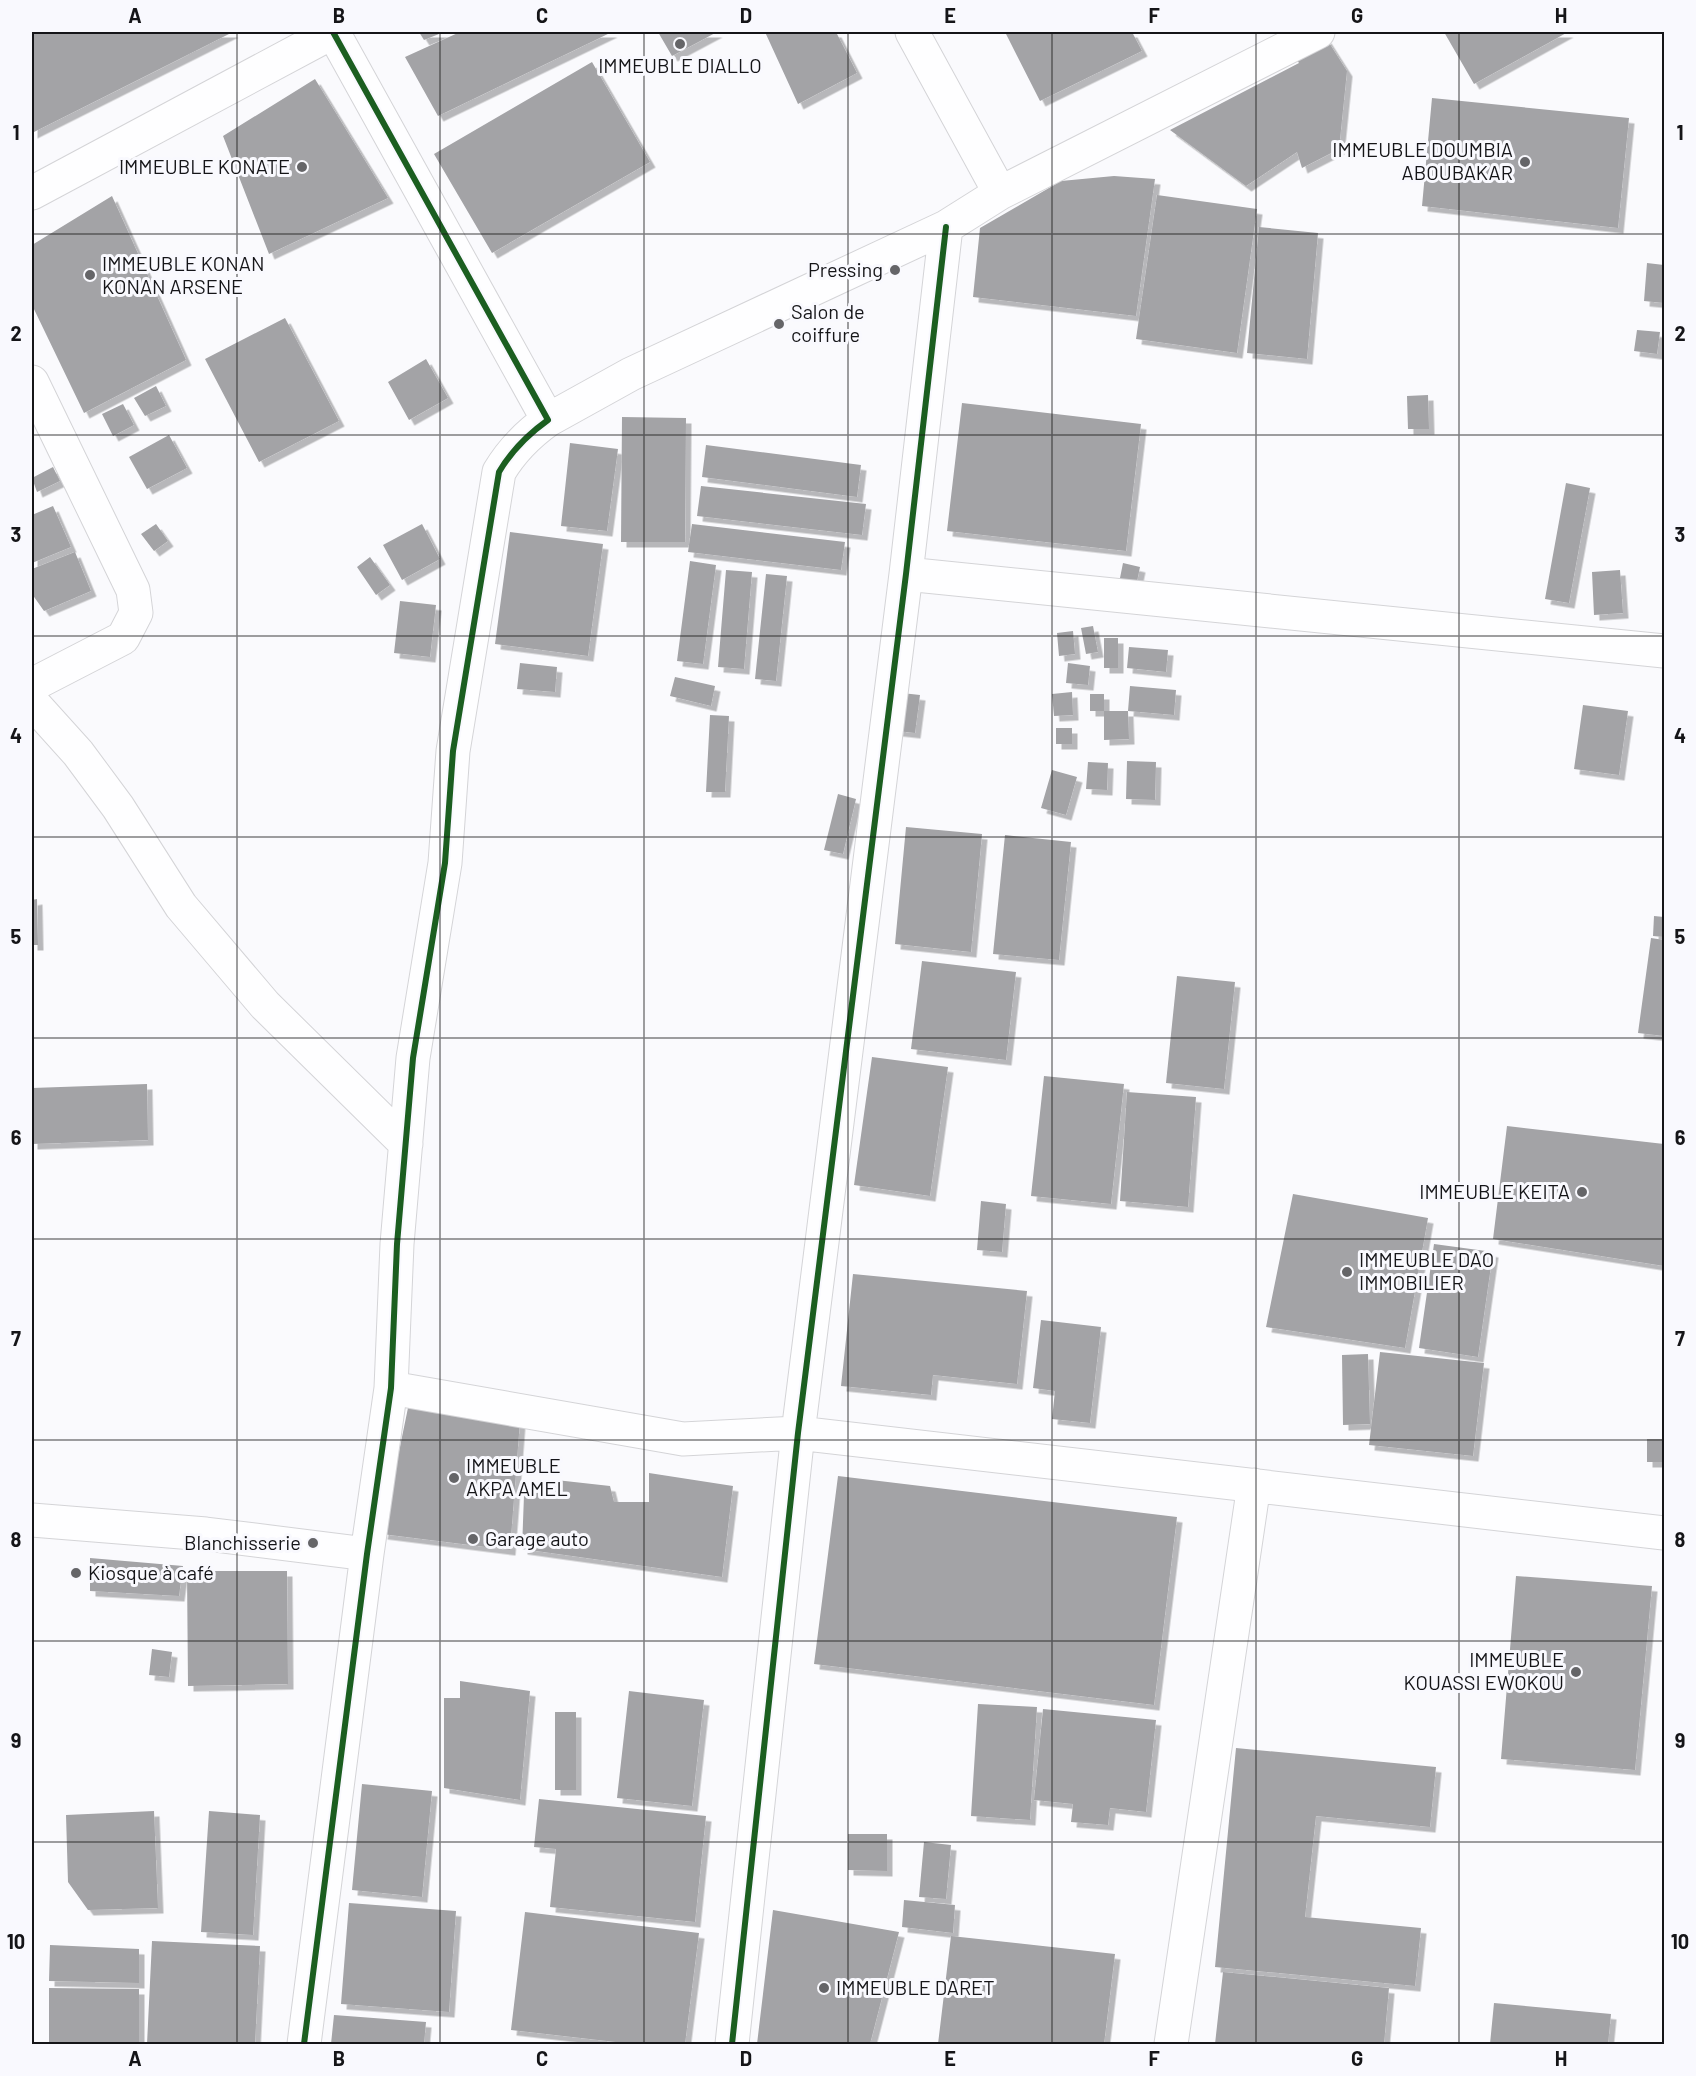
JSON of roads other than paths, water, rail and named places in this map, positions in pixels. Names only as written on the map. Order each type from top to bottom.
[{"type":"street","points":[[32,193],[333,32],[548,420]]},
{"type":"street","points":[[912,32],[999,193]]},
{"type":"street","points":[[304,2044],[367,1554],[392,1388],[397,1244],[413,1058],[445,863],[453,751],[500,472],[508,457],[525,437],[548,420],[631,374],[945,227],[999,193],[1318,32]]},
{"type":"street","points":[[732,2044],[798,1433],[906,574],[945,227]]},
{"type":"street","points":[[32,382],[133,590],[136,613],[123,638],[32,685]]},
{"type":"street","points":[[906,574],[1665,651]]},
{"type":"street","points":[[32,702],[78,753],[118,807],[181,906],[266,1005],[406,1144]]},
{"type":"street","points":[[392,1388],[683,1439],[798,1433],[1665,1533]]},
{"type":"street","points":[[1171,2044],[1254,1485]]},
{"type":"street","points":[[32,1521],[195,1533],[367,1554]]},
{"type":"place","name":"IMMEUBLE DIALLO","points":[[680,44]]},
{"type":"place","name":"IMMEUBLE DOUMBIA ABOUBAKAR","points":[[1525,162]]},
{"type":"place","name":"IMMEUBLE KONATE","points":[[302,167]]},
{"type":"place","name":"Pressing","points":[[895,270]]},
{"type":"place","name":"IMMEUBLE KONAN KONAN ARSENE","points":[[90,275]]},
{"type":"place","name":"Salon de coiffure","points":[[779,324]]},
{"type":"place","name":"IMMEUBLE KEITA","points":[[1582,1192]]},
{"type":"place","name":"IMMEUBLE DAO IMMOBILIER","points":[[1347,1272]]},
{"type":"place","name":"IMMEUBLE AKPA AMEL","points":[[454,1478]]},
{"type":"place","name":"Garage auto","points":[[473,1539]]},
{"type":"place","name":"Blanchisserie","points":[[313,1543]]},
{"type":"place","name":"Kiosque à café","points":[[76,1573]]},
{"type":"place","name":"IMMEUBLE KOUASSI EWOKOU","points":[[1576,1672]]},
{"type":"place","name":"IMMEUBLE DARET","points":[[824,1988]]}]
